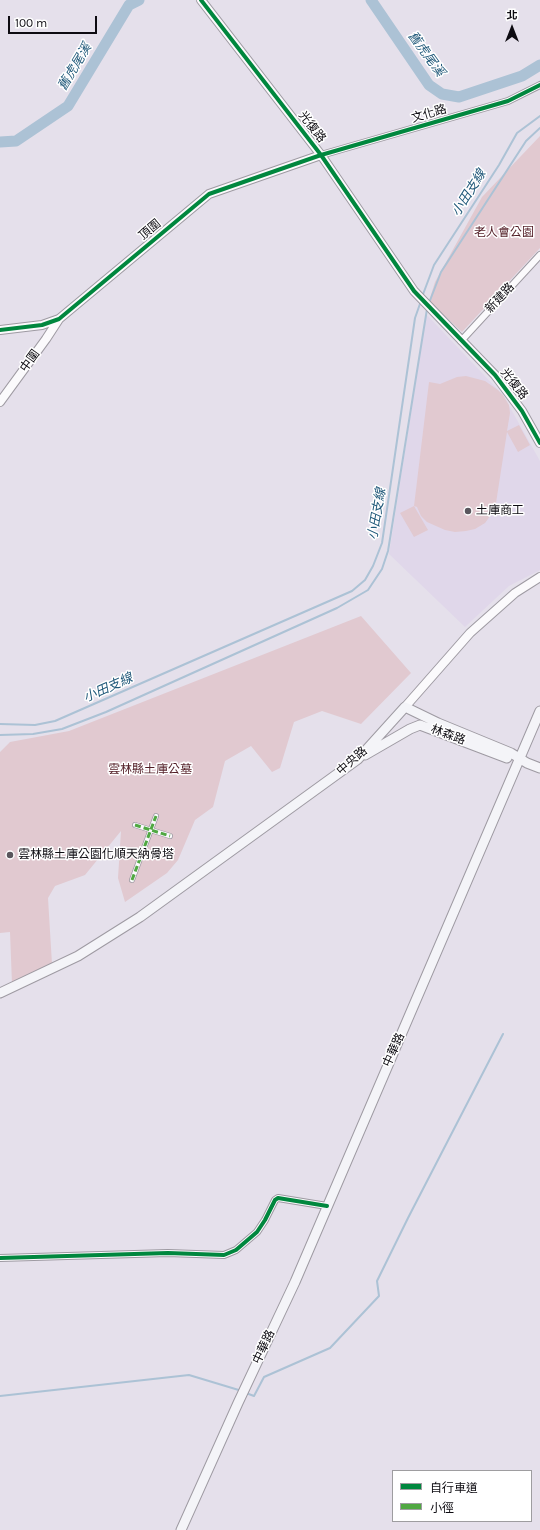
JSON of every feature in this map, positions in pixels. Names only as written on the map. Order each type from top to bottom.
[{"type":"main road","name":"林森路","points":[[405,707],[438,723],[511,753],[540,768]]},
{"type":"main road","name":"中央路","points":[[0,993],[78,956],[140,917],[358,759],[405,707]]},
{"type":"main road","name":"中華路","points":[[182,1530],[238,1403],[295,1282],[540,712]]},
{"type":"main road","name":"林森路","points":[[358,759],[410,729],[420,725],[509,759],[520,759]]},
{"type":"street","name":"光復路","points":[[201,0],[321,155],[414,291],[495,375],[522,411],[540,443]]},
{"type":"street","name":"文化路","points":[[321,155],[508,101],[540,85]]},
{"type":"street","name":"頂圍","points":[[0,330],[42,325],[59,319],[209,194],[321,155]]},
{"type":"street","name":"新建路","points":[[461,341],[540,255]]},
{"type":"street","name":"中圍","points":[[0,402],[59,319]]},
{"type":"street","name":"中央路","points":[[405,707],[470,633],[515,593],[540,577]]},
{"type":"street","points":[[132,880],[156,816]]},
{"type":"street","points":[[135,825],[170,836]]},
{"type":"street","points":[[0,1258],[168,1253],[224,1255],[236,1250],[257,1232],[275,1200],[278,1198],[327,1206]]},
{"type":"shaded area","name":"土庫商工","points":[[426,314],[503,395],[540,461],[540,570],[509,586],[465,627],[389,554]]},
{"type":"green space","name":"老人會公園","points":[[540,136],[540,248],[462,332],[429,301],[435,282],[482,197]]},
{"type":"green space","points":[[466,376],[485,381],[503,395],[509,405],[510,413],[507,431],[519,425],[530,445],[518,452],[507,432],[496,503],[493,512],[485,523],[475,529],[455,532],[445,530],[427,522],[421,516],[417,507],[414,506],[429,382],[440,384],[457,377]]},
{"type":"green space","points":[[414,506],[428,530],[414,537],[400,513]]},
{"type":"green space","name":"雲林縣土庫公墓","points":[[361,616],[411,673],[361,724],[322,711],[294,722],[280,768],[272,772],[251,746],[225,761],[213,807],[195,820],[178,860],[167,873],[125,902],[118,878],[121,831],[85,875],[55,886],[48,898],[52,964],[12,984],[10,932],[0,933],[0,752],[10,742],[69,731]]},
{"type":"waterway","name":"舊虎尾溪","points":[[0,142],[16,141],[68,106],[129,5],[139,0]]},
{"type":"waterway","name":"舊虎尾溪","points":[[371,0],[429,85],[442,94],[459,97],[522,76],[540,65]]},
{"type":"waterway","name":"小田支線","points":[[422,297],[434,265],[499,165],[517,133],[540,116]]},
{"type":"waterway","points":[[429,303],[441,272],[526,141],[540,128]]},
{"type":"waterway","name":"小田支線","points":[[0,724],[35,725],[55,721],[352,591],[365,580],[373,566],[382,543],[415,318],[421,301]]},
{"type":"waterway","points":[[0,735],[33,734],[62,729],[106,712],[337,608],[368,590],[382,569],[388,551],[427,309]]},
{"type":"waterway","points":[[246,1393],[254,1396],[264,1377],[330,1348],[379,1296],[377,1281],[503,1034]]},
{"type":"waterway","points":[[0,1396],[189,1375],[242,1391]]},
{"type":"marked path","points":[[132,880],[156,816]]},
{"type":"marked path","points":[[135,825],[170,836]]},
{"type":"cycle path","points":[[201,0],[321,155],[414,291],[495,375],[522,411],[540,443]]},
{"type":"cycle path","points":[[0,330],[42,325],[59,319],[209,194],[321,155],[508,101],[540,85]]},
{"type":"cycle path","points":[[0,1258],[168,1253],[224,1255],[236,1250],[257,1232],[275,1200],[278,1198],[327,1206]]},
{"type":"place","name":"土庫商工","points":[[468,511]]},
{"type":"place","name":"雲林縣土庫公園化順天納骨塔","points":[[10,855]]}]
